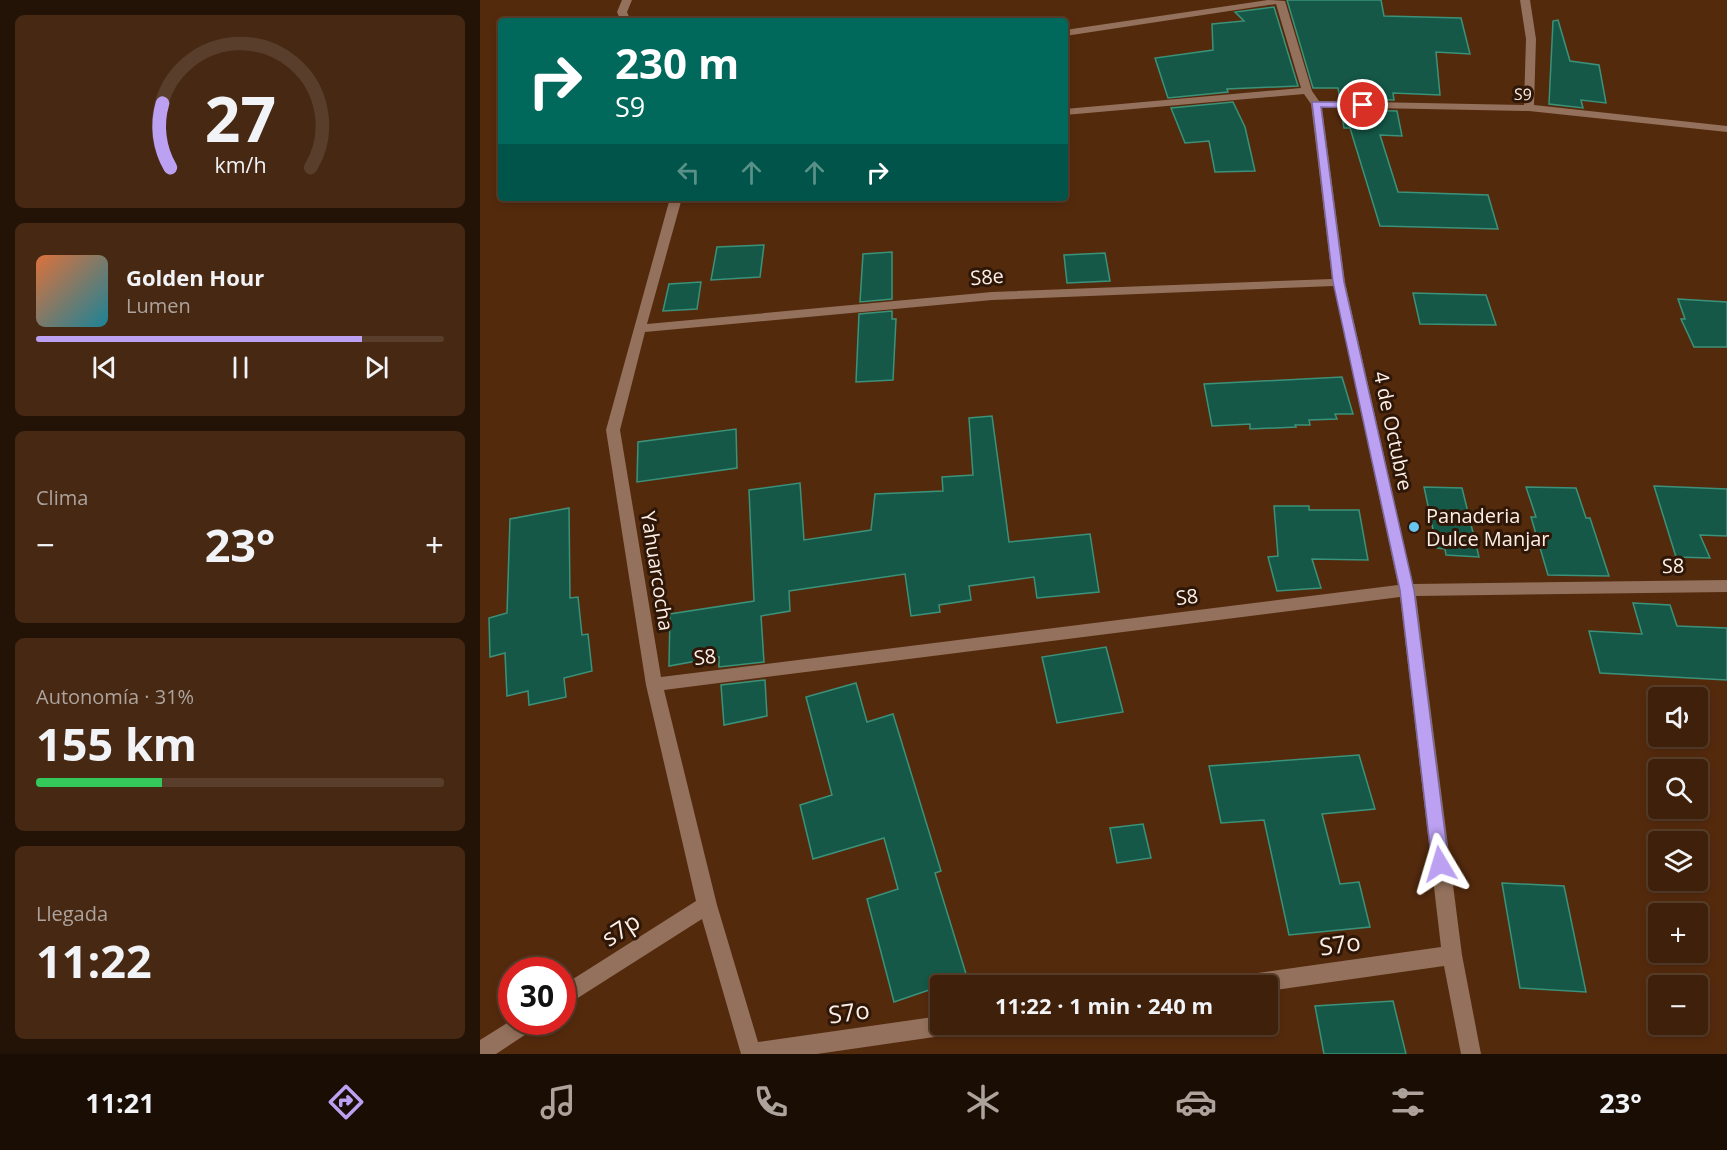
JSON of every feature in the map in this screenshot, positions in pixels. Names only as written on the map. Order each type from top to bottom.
[{"type":"street","points":[[625,18],[622,12],[627,0]]},
{"type":"street","points":[[1068,33],[1280,0]]},
{"type":"street","name":"4 de Octubre","points":[[1280,0],[1311,98],[1339,282],[1407,590],[1452,956],[1471,1054]]},
{"type":"street","points":[[1525,0],[1531,39],[1529,108]]},
{"type":"street","name":"S9","points":[[1068,112],[1311,98],[1529,108],[1727,129]]},
{"type":"street","name":"Yahuarcocha","points":[[675,201],[613,430],[654,685],[707,905],[751,1054]]},
{"type":"street","name":"S8e","points":[[639,329],[992,296],[1339,282]]},
{"type":"street","name":"S8","points":[[654,685],[1407,590],[1727,586]]},
{"type":"street","name":"s7p","points":[[576,989],[707,905]]},
{"type":"street","name":"S7o","points":[[1278,980],[1452,956]]},
{"type":"street","name":"S7o","points":[[751,1054],[930,1028]]},
{"type":"street","points":[[480,1052],[507,1035]]},
{"type":"building","points":[[1287,0],[1381,0],[1384,16],[1461,18],[1470,54],[1436,52],[1440,95],[1393,93],[1394,100],[1340,99],[1338,88],[1313,88]]},
{"type":"building","points":[[1274,7],[1298,86],[1227,89],[1228,92],[1168,98],[1155,58],[1213,50],[1212,24],[1244,21],[1235,12]]},
{"type":"building","points":[[1558,20],[1570,61],[1599,65],[1606,103],[1581,100],[1583,108],[1549,104],[1553,21]]},
{"type":"building","points":[[1233,102],[1245,127],[1255,171],[1215,172],[1209,141],[1185,143],[1171,108]]},
{"type":"building","points":[[1341,110],[1397,111],[1402,136],[1380,135],[1398,192],[1488,195],[1498,229],[1380,226],[1350,128],[1344,128]]},
{"type":"building","points":[[764,245],[760,277],[711,280],[717,247]]},
{"type":"building","points":[[892,252],[892,299],[860,302],[863,254]]},
{"type":"building","points":[[1105,253],[1110,281],[1067,283],[1064,255]]},
{"type":"building","points":[[701,282],[697,309],[663,311],[669,284]]},
{"type":"building","points":[[1413,293],[1486,295],[1496,325],[1420,324]]},
{"type":"building","points":[[1678,299],[1727,302],[1727,347],[1694,347],[1681,319],[1685,319]]},
{"type":"building","points":[[892,311],[892,319],[896,319],[893,380],[856,382],[859,314]]},
{"type":"building","points":[[1342,377],[1353,414],[1335,414],[1337,419],[1309,420],[1310,425],[1295,425],[1296,427],[1250,429],[1250,424],[1212,426],[1204,384]]},
{"type":"building","points":[[992,416],[1009,542],[1090,534],[1099,592],[1037,598],[1034,577],[969,586],[971,600],[939,605],[940,612],[911,616],[905,574],[789,591],[790,611],[761,616],[764,662],[719,667],[719,657],[669,666],[670,614],[754,601],[749,490],[800,483],[804,540],[871,530],[875,494],[943,491],[942,477],[973,475],[969,418]]},
{"type":"building","points":[[736,429],[737,468],[637,482],[638,442]]},
{"type":"building","points":[[1654,486],[1727,489],[1727,536],[1700,535],[1710,558],[1676,557]]},
{"type":"building","points":[[1424,487],[1462,488],[1479,557],[1446,555],[1445,549],[1437,548]]},
{"type":"building","points":[[1526,487],[1576,488],[1586,518],[1590,518],[1609,576],[1548,575],[1531,517],[1536,517]]},
{"type":"building","points":[[1274,506],[1309,506],[1309,510],[1359,510],[1368,560],[1312,559],[1321,588],[1277,591],[1268,557],[1278,556]]},
{"type":"building","points":[[569,508],[570,598],[578,597],[582,635],[588,634],[592,671],[564,678],[566,697],[529,705],[528,691],[507,696],[505,653],[490,657],[489,618],[507,613],[510,519]]},
{"type":"building","points":[[1633,603],[1670,605],[1677,626],[1727,628],[1727,680],[1600,673],[1589,631],[1642,634]]},
{"type":"building","points":[[1106,647],[1123,712],[1057,723],[1042,657]]},
{"type":"building","points":[[765,680],[767,716],[724,725],[721,685]]},
{"type":"building","points":[[856,683],[867,722],[893,714],[941,871],[935,873],[966,975],[930,975],[930,990],[894,1002],[867,899],[898,889],[884,838],[813,859],[800,805],[832,795],[806,697]]},
{"type":"building","points":[[1359,755],[1375,809],[1322,814],[1340,884],[1359,882],[1370,927],[1289,935],[1264,820],[1221,823],[1209,766]]},
{"type":"building","points":[[1143,824],[1151,858],[1117,863],[1110,828]]},
{"type":"building","points":[[1502,883],[1564,886],[1586,992],[1520,988]]},
{"type":"building","points":[[1393,1001],[1406,1054],[1324,1054],[1315,1006]]},
{"type":"place","name":"Panaderia Dulce Manjar","points":[[1414,527]]},
{"type":"route","points":[[1363,105],[1316,104],[1339,282],[1407,590],[1440,864]]}]
